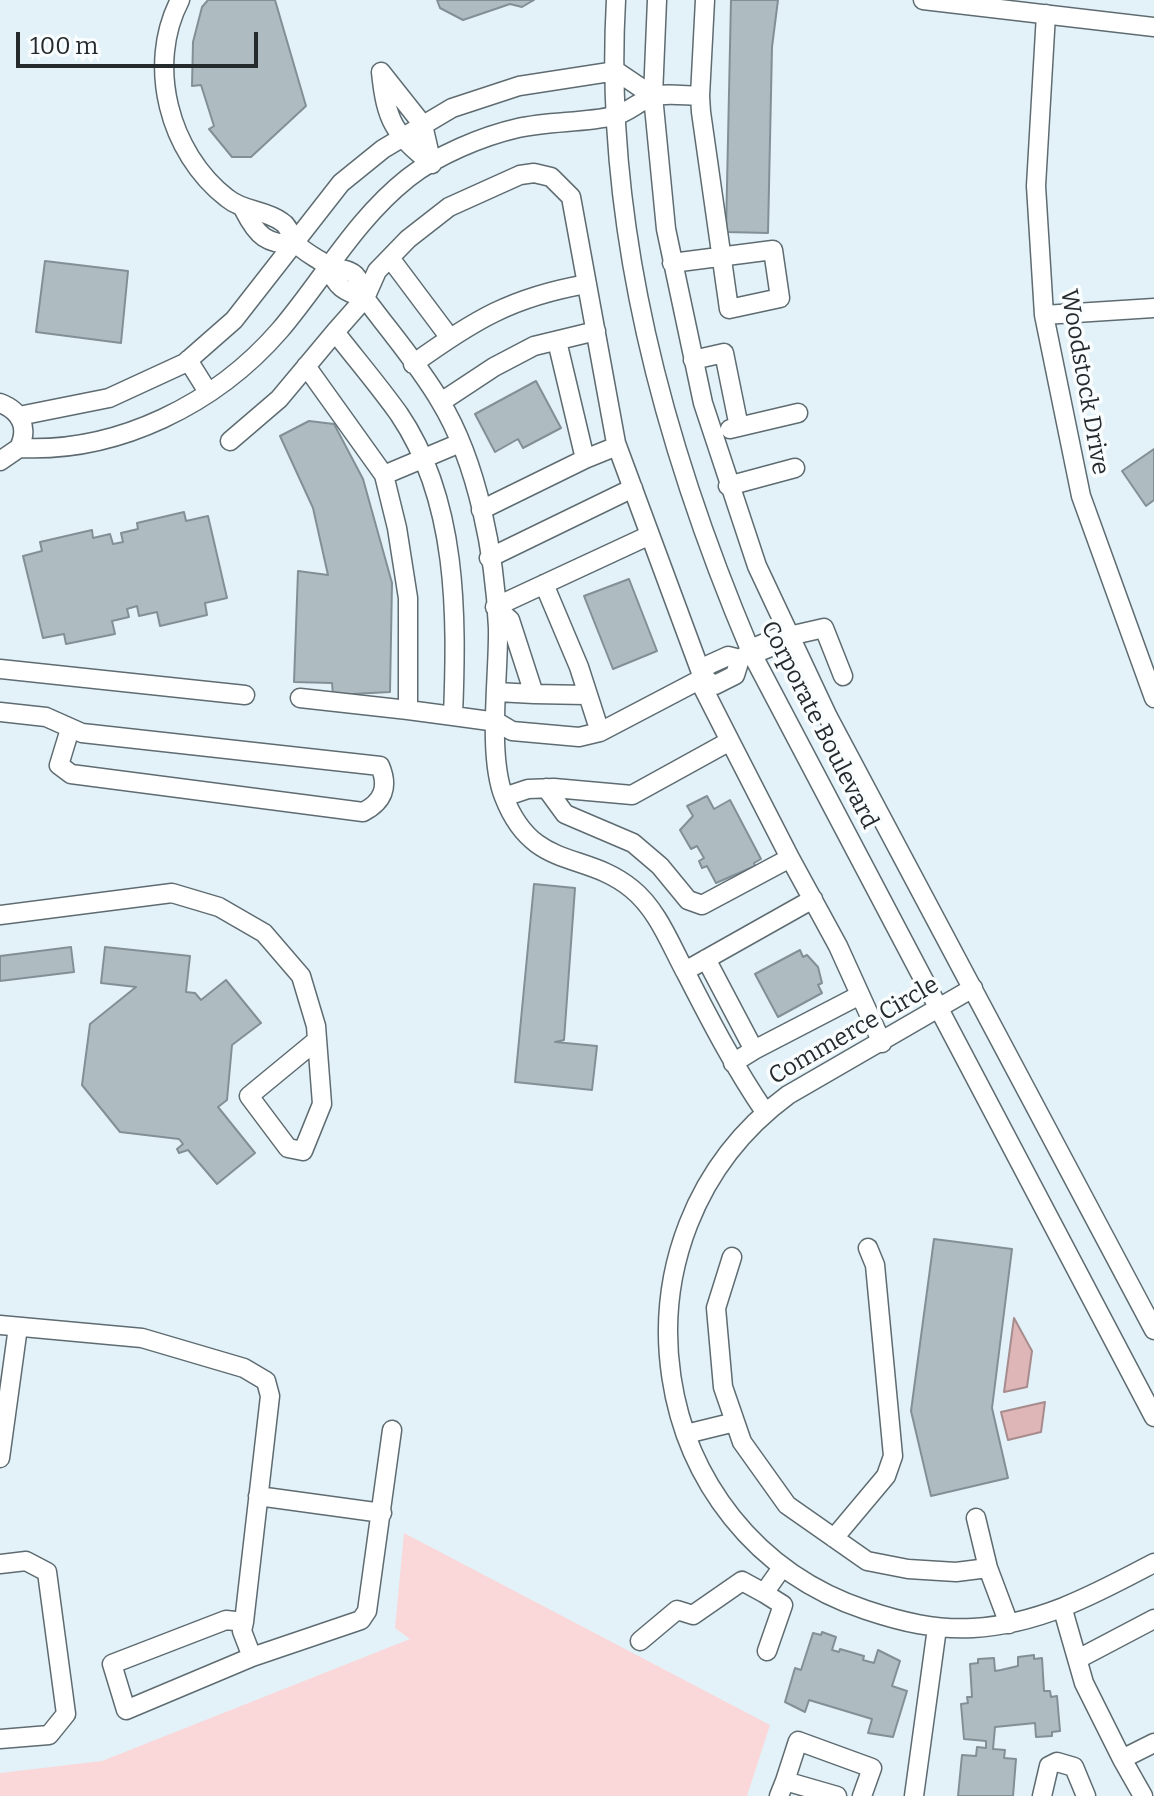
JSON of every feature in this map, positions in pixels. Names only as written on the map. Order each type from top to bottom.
[{"type":"main road","points":[[746,655],[789,636]]},
{"type":"street","points":[[180,0],[170,21],[163,77],[173,127],[203,176],[244,210],[253,228],[274,244],[296,244],[328,266],[334,283],[346,293],[365,298],[441,402],[473,472],[495,607],[497,763],[504,797],[528,835],[550,855],[591,868],[631,888],[657,918],[733,1063],[765,1112]]},
{"type":"street","name":"Corporate Boulevard","points":[[616,0],[616,71],[623,192],[640,305],[661,403],[746,655],[940,1009],[1154,1417]]},
{"type":"street","name":"Corporate Boulevard","points":[[657,0],[653,96],[672,263],[712,433],[757,566],[789,636],[1154,1330]]},
{"type":"street","points":[[672,263],[722,258],[700,96],[705,0]]},
{"type":"street","points":[[923,0],[1154,27]]},
{"type":"street","name":"Woodstock Drive","points":[[1046,14],[1036,186],[1044,315],[1081,496],[1154,698]]},
{"type":"street","points":[[19,416],[109,398],[188,360],[234,320],[341,183],[401,139],[452,108],[519,86],[616,71],[653,96]]},
{"type":"street","points":[[381,72],[423,125],[432,164],[401,139],[384,103],[381,72]]},
{"type":"street","points":[[0,461],[19,448],[55,450],[115,439],[177,412],[230,379],[279,331],[365,216],[411,176],[432,164],[465,147],[518,128],[618,116],[653,96],[700,96]]},
{"type":"street","points":[[230,441],[257,421],[365,298],[377,271],[449,207],[520,175],[534,173],[551,177],[571,197],[617,446],[701,679],[882,1043]]},
{"type":"street","points":[[390,258],[450,338]]},
{"type":"street","points":[[413,364],[512,302],[587,284]]},
{"type":"street","points":[[1044,315],[1154,308]]},
{"type":"street","points":[[441,402],[494,367],[534,346],[596,331]]},
{"type":"street","points":[[335,332],[400,416],[434,487],[454,584],[453,716]]},
{"type":"street","points":[[557,341],[585,459]]},
{"type":"street","points":[[693,360],[724,353],[739,427]]},
{"type":"street","points":[[188,360],[208,392]]},
{"type":"street","points":[[306,366],[384,475],[397,528],[408,598],[408,710]]},
{"type":"street","points":[[0,403],[19,416],[24,432],[19,448]]},
{"type":"street","points":[[712,433],[798,413]]},
{"type":"street","points":[[384,475],[460,443]]},
{"type":"street","points":[[481,510],[617,446]]},
{"type":"street","points":[[728,486],[795,468]]},
{"type":"street","points":[[489,558],[633,488]]},
{"type":"street","points":[[495,607],[650,535]]},
{"type":"street","points":[[544,584],[579,667],[600,732]]},
{"type":"street","points":[[495,607],[510,620],[534,694]]},
{"type":"street","points":[[789,636],[824,628],[843,676]]},
{"type":"street","points":[[300,698],[497,722],[512,731],[579,737],[600,732],[701,679],[706,666],[728,656],[746,655]]},
{"type":"street","points":[[0,669],[245,695]]},
{"type":"street","points":[[497,692],[586,695]]},
{"type":"street","points":[[0,712],[46,717],[70,729],[380,766],[385,777],[384,791],[378,804],[363,812],[71,774],[59,765],[70,729]]},
{"type":"street","points":[[504,797],[528,789],[546,788],[632,795],[730,741]]},
{"type":"street","points":[[546,788],[565,814],[633,843],[660,866],[688,900],[702,905],[790,858]]},
{"type":"street","points":[[0,915],[172,893],[219,907],[264,933],[301,976],[317,1040],[322,1104],[303,1151],[288,1148],[249,1096],[317,1040]]},
{"type":"street","points":[[685,971],[813,899]]},
{"type":"street","points":[[706,959],[754,1050]]},
{"type":"street","name":"Commerce Circle","points":[[973,988],[882,1043],[812,1079],[765,1112],[716,1167],[679,1246],[668,1318],[668,1357],[673,1393],[705,1478],[731,1519],[781,1569],[839,1601],[891,1619],[937,1628],[1009,1624],[1063,1610],[1154,1563]]},
{"type":"street","points":[[733,1063],[860,995]]},
{"type":"street","points":[[834,1538],[886,1476],[893,1462],[875,1265],[868,1248]]},
{"type":"street","points":[[732,1257],[716,1308],[723,1387],[742,1442],[787,1505],[867,1561],[908,1569],[956,1572],[988,1568]]},
{"type":"street","points":[[0,1458],[9,1326],[142,1338],[259,1375],[266,1381],[270,1396],[242,1631],[252,1657]]},
{"type":"street","points":[[686,1434],[735,1422]]},
{"type":"street","points":[[244,1622],[226,1620],[112,1664],[126,1710],[252,1657],[361,1620],[372,1597],[392,1430]]},
{"type":"street","points":[[258,1496],[382,1513]]},
{"type":"street","points":[[976,1518],[988,1568],[1009,1624]]},
{"type":"street","points":[[0,1564],[26,1561],[47,1572],[66,1714],[49,1735],[0,1739]]},
{"type":"street","points":[[764,1593],[781,1569]]},
{"type":"street","points":[[640,1641],[677,1610],[693,1615],[742,1581],[783,1605],[767,1651]]},
{"type":"street","points":[[1063,1610],[1084,1683],[1143,1796]]},
{"type":"street","points":[[1078,1659],[1154,1619]]},
{"type":"street","points":[[914,1796],[937,1628]]},
{"type":"street","points":[[837,1796],[782,1789],[798,1741],[872,1768],[862,1796]]},
{"type":"street","points":[[1122,1759],[1154,1743]]},
{"type":"street","points":[[1042,1796],[1045,1774],[1049,1766],[1057,1762],[1074,1767],[1086,1796]]},
{"type":"shaded area","points":[[1014,1318],[1032,1351],[1027,1387],[1004,1392]]},
{"type":"shaded area","points":[[1045,1402],[1041,1432],[1008,1440],[1001,1412]]},
{"type":"shaded area","points":[[404,1533],[770,1725],[747,1796],[0,1796],[0,1773],[102,1761],[410,1639],[395,1628]]},
{"type":"building","points":[[208,0],[275,0],[306,106],[251,157],[232,157],[209,129],[214,126],[201,85],[192,86],[193,42],[202,7]]},
{"type":"building","points":[[437,0],[534,0],[522,7],[510,4],[463,20],[440,8]]},
{"type":"building","points":[[731,0],[778,0],[772,47],[768,233],[726,232]]},
{"type":"building","points":[[45,261],[128,271],[121,343],[36,332]]},
{"type":"building","points":[[536,381],[561,428],[523,448],[518,439],[495,452],[475,414]]},
{"type":"building","points":[[309,421],[334,424],[363,479],[392,583],[390,692],[333,695],[332,683],[294,682],[298,571],[328,575],[313,508],[280,436]]},
{"type":"building","points":[[1154,449],[1154,500],[1146,506],[1122,471]]},
{"type":"building","points":[[184,512],[186,521],[208,516],[227,598],[205,603],[207,615],[160,626],[157,612],[139,616],[137,606],[127,609],[129,617],[112,621],[115,634],[66,644],[64,634],[43,638],[23,556],[42,551],[40,542],[92,530],[93,538],[110,534],[113,544],[123,542],[121,533],[138,529],[137,523]]},
{"type":"building","points":[[629,579],[657,651],[613,669],[584,596]]},
{"type":"building","points":[[707,796],[714,809],[730,800],[761,859],[754,863],[755,866],[716,883],[707,866],[702,868],[699,861],[704,858],[697,846],[691,849],[680,830],[693,816],[687,806]]},
{"type":"building","points":[[534,884],[575,888],[564,1040],[555,1042],[597,1046],[592,1090],[515,1082]]},
{"type":"building","points":[[71,947],[74,972],[0,981],[0,956]]},
{"type":"building","points":[[105,947],[190,956],[186,992],[195,993],[201,1000],[226,980],[261,1023],[232,1045],[227,1100],[218,1107],[255,1153],[217,1184],[188,1150],[179,1153],[177,1149],[183,1144],[179,1139],[120,1132],[82,1085],[90,1024],[136,987],[101,983]]},
{"type":"building","points":[[800,950],[803,957],[807,955],[818,967],[822,983],[818,985],[822,993],[778,1017],[755,974]]},
{"type":"building","points":[[934,1239],[1012,1249],[992,1408],[1008,1478],[931,1496],[911,1411]]},
{"type":"building","points":[[822,1632],[836,1637],[832,1650],[839,1652],[840,1649],[864,1656],[863,1660],[874,1663],[878,1650],[900,1661],[892,1686],[907,1691],[893,1737],[868,1733],[872,1719],[809,1700],[805,1712],[785,1702],[795,1668],[801,1670],[813,1633],[821,1635]]},
{"type":"building","points":[[1034,1655],[1034,1659],[1042,1658],[1044,1691],[1050,1691],[1051,1697],[1057,1696],[1060,1731],[1052,1732],[1052,1736],[1036,1737],[1035,1723],[995,1727],[993,1749],[1005,1750],[1004,1758],[1016,1759],[1013,1796],[958,1796],[962,1755],[976,1756],[977,1747],[986,1748],[986,1741],[964,1739],[961,1704],[968,1703],[967,1697],[972,1697],[970,1664],[978,1663],[978,1659],[994,1658],[995,1671],[1018,1666],[1018,1657]]}]
